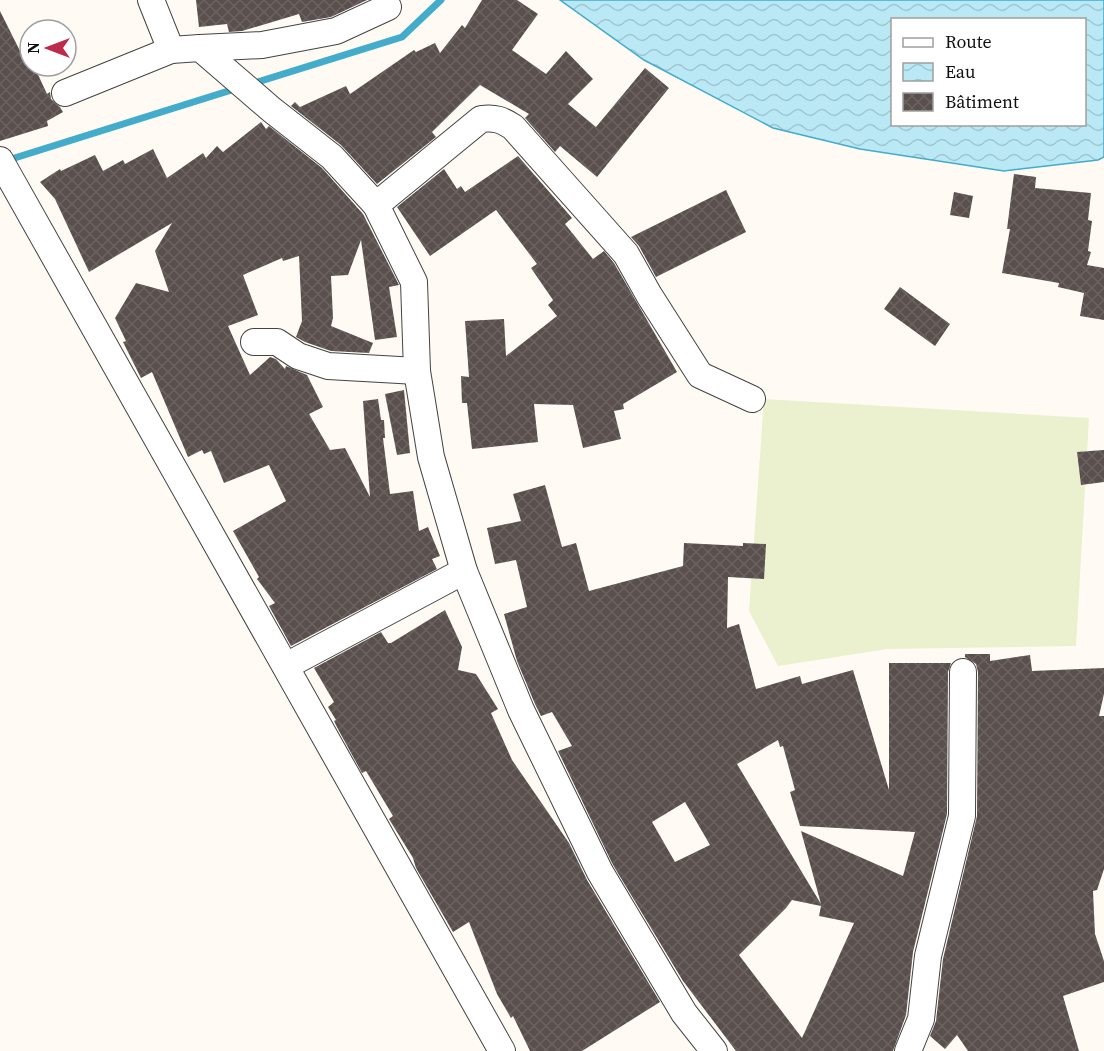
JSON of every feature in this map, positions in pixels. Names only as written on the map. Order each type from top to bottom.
[{"type":"street","points":[[151,0],[171,50]]},
{"type":"street","points":[[65,93],[171,50],[209,54],[336,31],[388,7]]},
{"type":"street","points":[[209,54],[272,110],[332,157],[376,205],[414,282],[417,371],[431,457],[464,571],[521,710],[600,872],[684,1013],[714,1051]]},
{"type":"street","points":[[376,205],[482,119],[494,117],[502,120],[513,127],[626,254],[648,295],[700,375],[752,399]]},
{"type":"street","points":[[0,160],[502,1051]]},
{"type":"street","points":[[254,342],[277,342],[298,356],[328,366],[417,371]]},
{"type":"street","points":[[286,666],[464,571]]},
{"type":"street","points":[[909,1051],[921,1019],[928,956],[963,816],[963,672]]},
{"type":"green space","points":[[764,399],[1089,418],[1076,646],[888,649],[778,666],[749,611]]},
{"type":"water","points":[[560,0],[1104,0],[1104,157],[1098,160],[1004,171],[860,149],[773,128],[644,60]]},
{"type":"building","points":[[196,0],[367,0],[331,17],[302,22],[299,14],[242,31],[229,32],[227,24],[199,27]]},
{"type":"building","points":[[482,0],[517,0],[538,14],[512,50],[546,74],[566,51],[593,79],[568,104],[596,127],[645,68],[669,88],[597,177],[560,146],[555,152],[525,118],[529,114],[480,85],[432,132],[436,137],[377,184],[341,145],[291,106],[295,102],[300,107],[346,86],[350,94],[414,50],[416,52],[435,43],[440,53],[462,25],[465,28]]},
{"type":"building","points":[[0,11],[18,47],[18,78],[40,78],[47,94],[50,92],[51,99],[63,112],[47,121],[48,126],[0,141]]},
{"type":"building","points":[[261,122],[266,129],[269,126],[322,168],[363,214],[399,285],[389,287],[397,337],[375,340],[361,240],[348,275],[331,276],[333,318],[331,326],[373,343],[369,353],[331,351],[296,337],[302,321],[299,256],[283,261],[282,258],[243,275],[258,315],[228,326],[250,375],[270,357],[276,359],[285,369],[286,366],[307,375],[323,407],[309,414],[330,450],[345,448],[370,497],[363,401],[378,399],[381,420],[384,420],[385,438],[383,438],[390,494],[413,491],[419,531],[428,527],[440,556],[432,559],[437,569],[291,646],[269,606],[275,603],[257,579],[259,577],[233,531],[286,501],[269,465],[224,483],[211,451],[204,454],[202,450],[188,457],[152,372],[141,378],[123,342],[126,341],[115,318],[136,283],[169,292],[155,251],[172,223],[89,272],[55,199],[40,182],[60,169],[61,171],[95,155],[103,171],[123,160],[125,164],[153,149],[167,178],[203,153],[206,158],[217,146],[223,152]]},
{"type":"building","points":[[518,156],[572,218],[565,224],[593,259],[604,251],[614,263],[677,372],[623,404],[624,409],[614,411],[621,439],[583,448],[573,405],[534,404],[538,442],[472,449],[467,403],[462,403],[461,376],[469,377],[465,321],[504,319],[506,356],[557,316],[548,305],[553,300],[531,268],[537,264],[496,210],[430,256],[397,207],[444,169],[457,189],[461,186],[465,192]]},
{"type":"building","points":[[1014,174],[1036,177],[1035,188],[1091,193],[1088,220],[1092,221],[1088,251],[1091,252],[1087,265],[1104,268],[1104,320],[1080,316],[1084,293],[1058,287],[1059,283],[1002,273],[1010,229],[1007,229]]},
{"type":"building","points":[[726,190],[746,232],[656,277],[639,246],[631,237]]},
{"type":"building","points":[[954,192],[973,196],[969,218],[950,215]]},
{"type":"building","points":[[900,287],[950,324],[935,346],[884,309]]},
{"type":"building","points":[[404,390],[410,453],[397,455],[385,394]]},
{"type":"building","points":[[1104,450],[1104,482],[1081,485],[1077,452]]},
{"type":"building","points":[[545,485],[562,547],[576,543],[589,591],[683,566],[684,543],[743,546],[743,543],[766,544],[764,579],[728,577],[727,628],[739,624],[756,689],[800,676],[802,684],[853,670],[889,790],[889,663],[951,663],[948,672],[947,814],[913,952],[906,1015],[893,1051],[736,1051],[683,981],[613,865],[558,751],[572,746],[552,712],[541,716],[517,661],[504,614],[527,607],[516,560],[495,564],[487,528],[521,521],[513,494]],"holes":[[[778,740],[780,747],[783,746],[795,790],[790,792],[800,826],[915,832],[903,876],[801,831],[821,904],[737,764]],[[685,802],[710,845],[675,862],[652,822]],[[792,900],[821,906],[819,916],[854,923],[802,1038],[739,955]]]},
{"type":"building","points":[[445,610],[462,647],[458,670],[476,674],[498,709],[491,713],[512,760],[569,843],[587,880],[660,1002],[582,1051],[530,1051],[513,1016],[511,1018],[497,994],[469,922],[453,932],[389,819],[393,816],[366,771],[362,773],[339,731],[334,721],[336,720],[328,707],[334,702],[314,668],[381,632],[388,643],[391,643]]},
{"type":"building","points":[[965,654],[990,654],[990,661],[1030,655],[1032,671],[1104,668],[1104,694],[1099,716],[1104,716],[1104,869],[1097,890],[1093,891],[1095,934],[1104,961],[1104,982],[1063,996],[1079,1051],[968,1051],[957,1035],[945,1049],[930,1036],[936,1021],[943,959],[977,816],[978,672],[976,664],[965,657]]},
{"type":"waterway","points":[[251,84],[402,37],[441,0]]},
{"type":"waterway","points":[[5,161],[238,88]]}]
